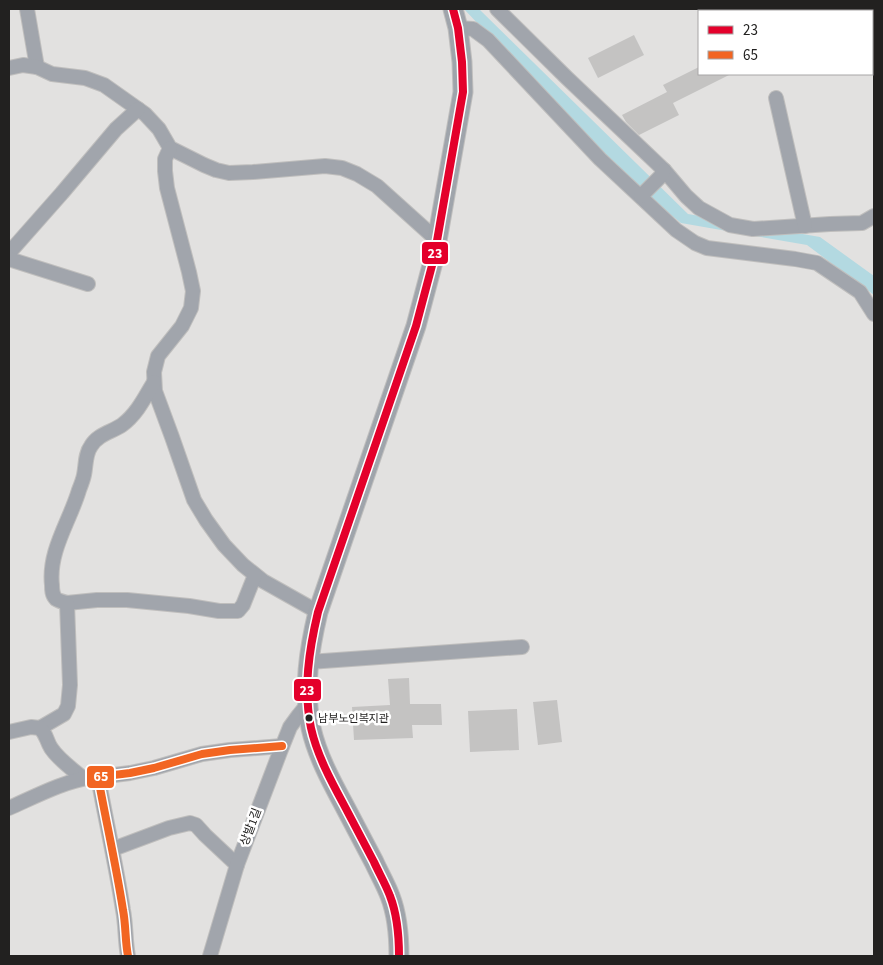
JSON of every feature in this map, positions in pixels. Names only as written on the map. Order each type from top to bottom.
[{"type":"main road","points":[[399,956],[396,920],[390,898],[320,756],[307,705],[308,662],[318,612],[416,326],[437,240],[463,92],[458,28],[453,9]]},
{"type":"street","points":[[27,9],[37,67]]},
{"type":"street","points":[[497,9],[699,208],[730,225],[754,229],[862,224],[874,216]]},
{"type":"street","points":[[458,28],[473,29],[488,40],[600,159],[643,194],[676,230],[695,243],[707,248],[817,263],[860,292],[874,314]]},
{"type":"street","points":[[9,68],[23,65],[37,67],[52,74],[85,78],[104,85],[146,114],[159,129],[170,148],[204,166],[216,170],[229,173],[325,166],[342,168],[357,174],[377,186],[437,240]]},
{"type":"street","points":[[776,98],[805,226]]},
{"type":"street","points":[[9,253],[116,129],[138,109]]},
{"type":"street","points":[[170,148],[164,171],[189,272],[192,291],[191,308],[182,326],[158,356],[154,372],[155,391],[194,500],[224,545],[243,565],[263,581],[318,612]]},
{"type":"street","points":[[643,194],[662,173]]},
{"type":"street","points":[[9,259],[88,284]]},
{"type":"street","points":[[154,382],[133,415],[122,425],[97,438],[90,446],[82,483],[63,531],[52,566],[51,581],[53,594],[57,600],[66,603],[127,600],[219,611],[238,611],[243,605],[255,575]]},
{"type":"street","points":[[9,732],[31,727],[40,728],[64,714],[68,706],[70,685],[66,603]]},
{"type":"street","points":[[308,662],[522,647]]},
{"type":"street","name":"상발1길","points":[[210,956],[237,865],[282,746],[290,728],[307,705]]},
{"type":"street","points":[[40,728],[45,733],[50,747],[58,757],[82,778]]},
{"type":"street","points":[[9,808],[82,778],[130,773],[202,754],[282,746]]},
{"type":"street","points":[[98,777],[124,912],[128,956]]},
{"type":"street","points":[[113,849],[170,828],[190,823],[196,825],[237,865]]},
{"type":"water","points":[[464,9],[479,9],[688,214],[820,237],[874,276],[874,295],[807,245],[681,223],[621,175]]},
{"type":"building","points":[[634,35],[644,55],[598,78],[588,58]]},
{"type":"building","points":[[698,68],[698,75],[729,75],[673,103],[679,115],[639,135],[622,115],[667,92],[663,85]]},
{"type":"building","points":[[409,678],[410,704],[441,704],[442,725],[412,725],[413,738],[354,740],[352,707],[390,705],[388,679]]},
{"type":"building","points":[[557,700],[562,742],[538,745],[533,702]]},
{"type":"building","points":[[517,709],[519,750],[470,752],[468,711]]},
{"type":"transit line","name":"23","points":[[399,956],[396,918],[388,892],[329,777],[314,738],[307,699],[307,684],[312,641],[318,612],[416,326],[434,258],[463,92],[458,28],[453,9]]},
{"type":"transit line","name":"65","points":[[128,956],[124,916],[98,777],[154,768],[202,754],[282,746]]},
{"type":"place","name":"남부노인복지관","points":[[309,718]]}]
